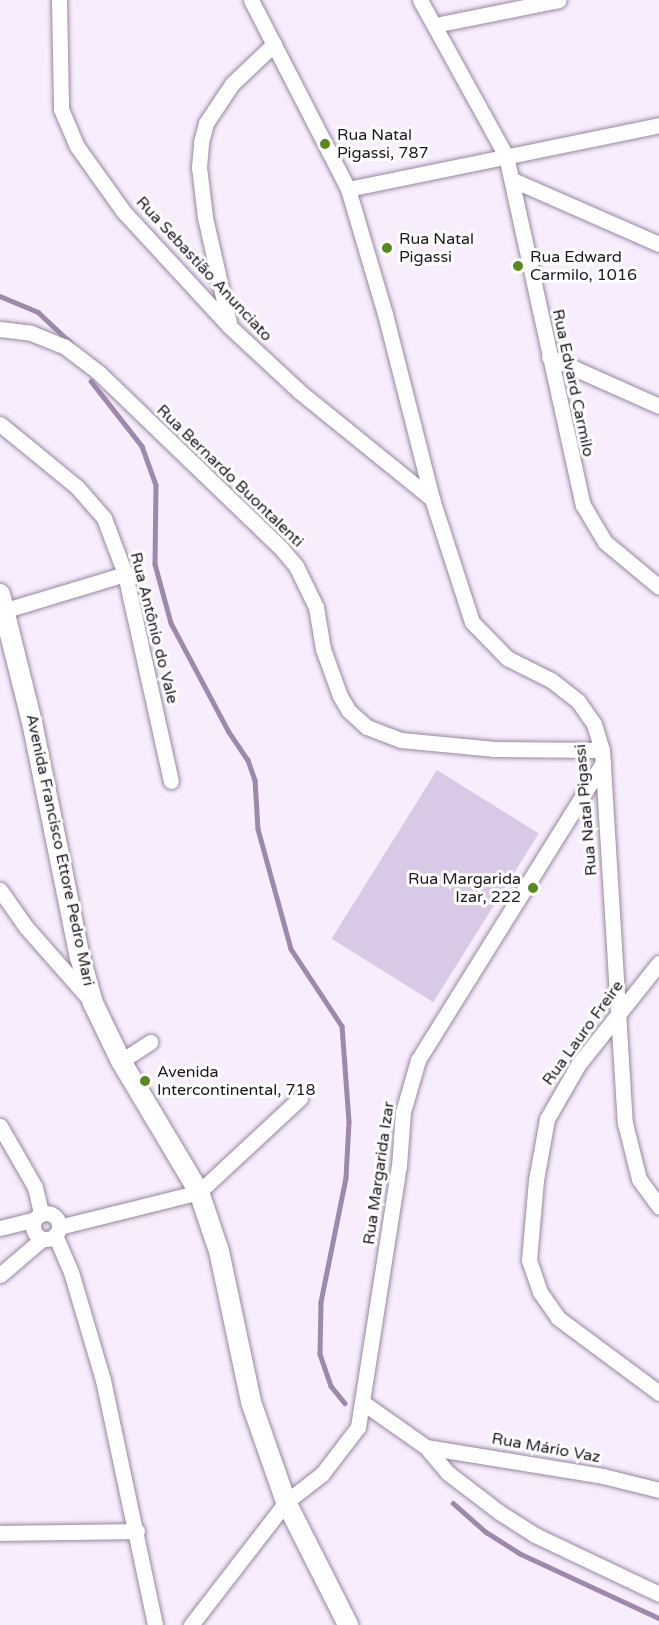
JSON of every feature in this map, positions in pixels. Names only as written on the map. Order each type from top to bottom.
[{"type":"street","name":"Rua Sebastião Anunciato","points":[[59,0],[61,109],[76,145],[123,211],[230,326],[300,392],[432,499]]},
{"type":"street","name":"Rua Natal Pigassi","points":[[251,0],[348,189],[380,293],[432,499],[472,622],[507,658],[551,680],[579,701],[594,724],[603,757],[616,1014],[629,1145],[639,1179],[659,1208]]},
{"type":"street","name":"Rua Edvard Carmilo","points":[[420,0],[506,156],[573,466],[590,520],[605,542],[659,587]]},
{"type":"street","points":[[435,25],[559,0]]},
{"type":"street","points":[[230,326],[206,217],[199,167],[201,142],[206,123],[232,84],[274,44]]},
{"type":"street","points":[[348,189],[659,125]]},
{"type":"street","points":[[513,180],[659,244]]},
{"type":"street","name":"Rua Bernardo Buontalenti","points":[[0,329],[49,338],[89,365],[280,547],[296,566],[316,607],[323,649],[340,696],[349,711],[367,727],[401,740],[603,757]]},
{"type":"street","points":[[549,357],[659,406]]},
{"type":"street","name":"Rua Antônio do Vale","points":[[0,424],[91,500],[104,518],[124,574],[171,781]]},
{"type":"street","points":[[3,602],[124,574]]},
{"type":"street","name":"Avenida Francisco Ettore Pedro Mari","points":[[3,602],[80,957],[93,1003],[121,1061],[199,1192],[219,1251],[251,1402],[286,1502],[348,1625]]},
{"type":"street","name":"Rua Margarida Izar","points":[[191,1625],[286,1502],[322,1474],[358,1426],[369,1340],[399,1166],[403,1112],[418,1060],[603,757]]},
{"type":"street","points":[[0,890],[26,927],[93,1003]]},
{"type":"street","name":"Rua Lauro Freire","points":[[659,963],[616,1014],[578,1065],[547,1119],[536,1180],[529,1260],[540,1292],[558,1318],[659,1393]]},
{"type":"street","points":[[121,1061],[150,1042]]},
{"type":"street","points":[[0,1126],[35,1187],[38,1216],[33,1231],[52,1233],[199,1192],[300,1098]]},
{"type":"street","points":[[0,1228],[38,1216],[53,1215],[52,1233],[71,1272],[103,1380],[156,1625]]},
{"type":"street","points":[[0,1275],[52,1233]]},
{"type":"street","points":[[362,1402],[426,1447],[456,1479],[535,1535],[659,1594]]},
{"type":"street","name":"Rua Mário Vaz","points":[[426,1447],[557,1468],[659,1490]]},
{"type":"street","points":[[0,1533],[137,1531]]},
{"type":"shaded area","points":[[437,770],[539,834],[433,1002],[332,939]]},
{"type":"waterway","points":[[0,296],[38,312],[71,343]]},
{"type":"waterway","points":[[91,381],[142,446],[156,485],[155,564],[171,623],[229,732],[248,760],[255,780],[258,829],[291,949],[342,1026],[349,1122],[346,1178],[321,1302],[320,1354],[331,1386],[345,1403]]},
{"type":"waterway","points":[[453,1503],[486,1532],[521,1554],[659,1618]]},
{"type":"place","name":"Rua Natal Pigassi, 787","points":[[325,144]]},
{"type":"place","name":"Rua Natal Pigassi","points":[[387,248]]},
{"type":"place","name":"Rua Edward Carmilo, 1016","points":[[518,266]]},
{"type":"place","name":"Rua Margarida Izar, 222","points":[[533,888]]},
{"type":"place","name":"Avenida Intercontinental, 718","points":[[145,1081]]}]
